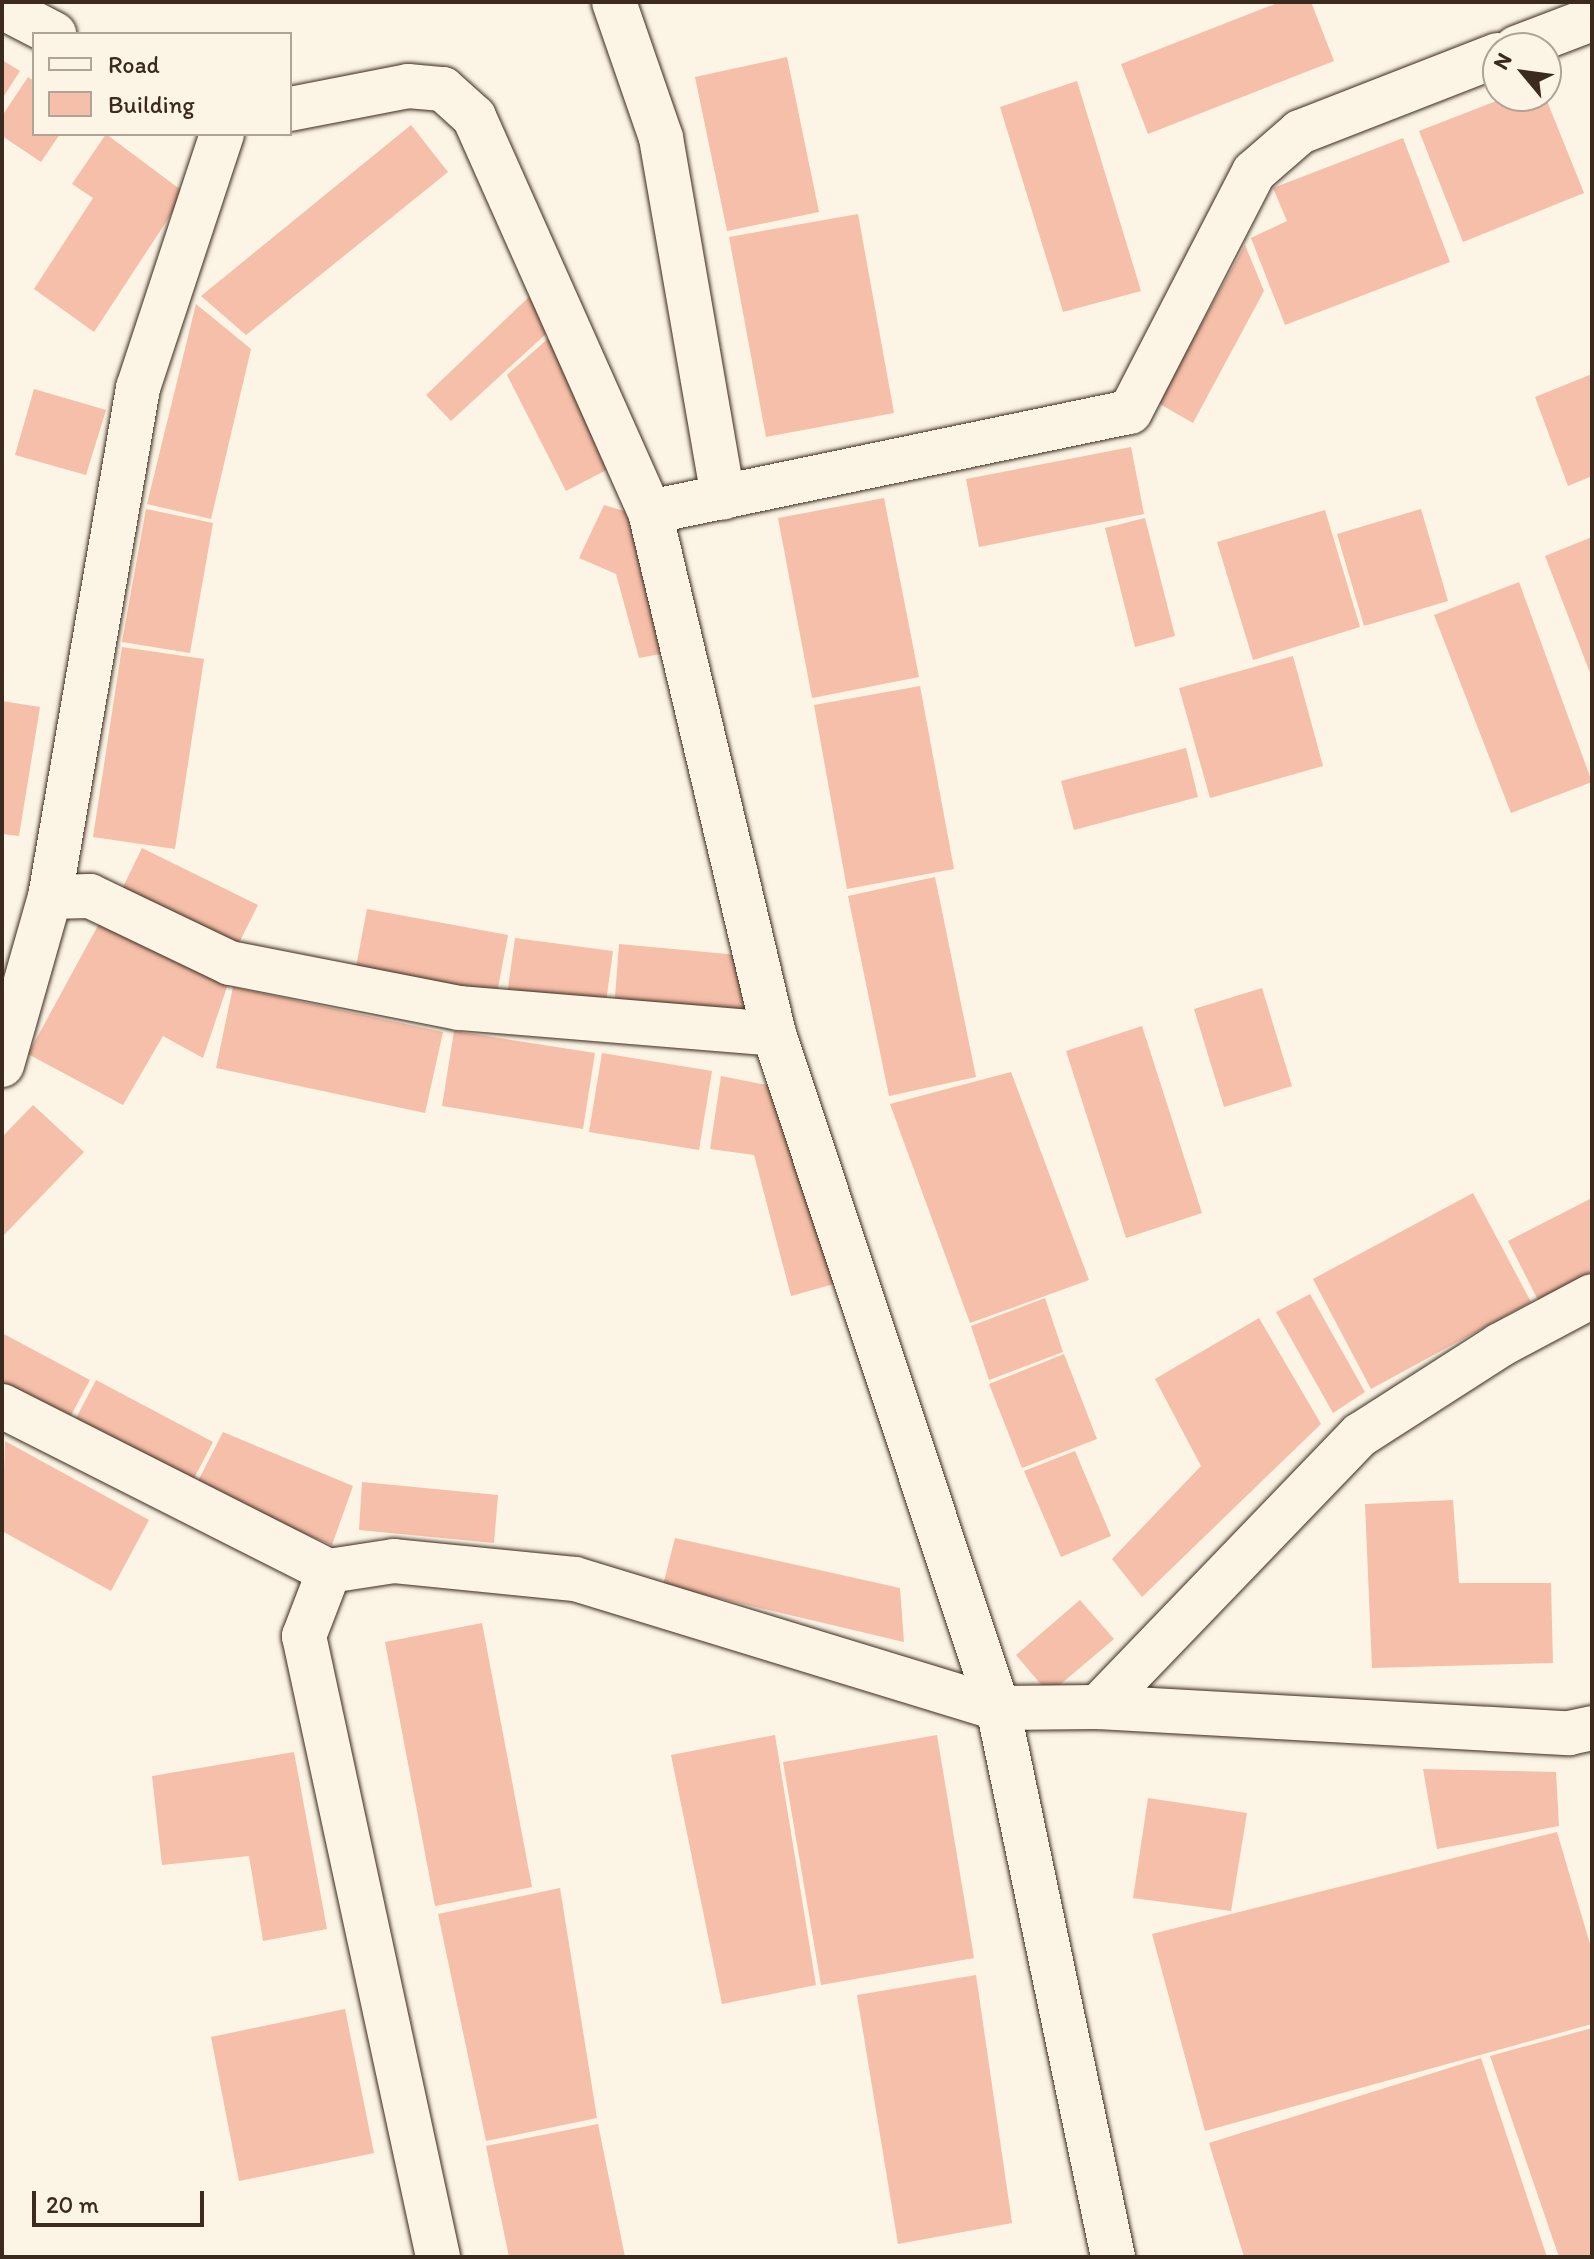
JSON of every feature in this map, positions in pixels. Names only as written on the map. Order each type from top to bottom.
[{"type":"street","points":[[614,2],[661,138],[723,498]]},
{"type":"street","points":[[2,7],[50,32]]},
{"type":"street","points":[[1558,32],[1592,19]]},
{"type":"street","points":[[650,512],[1130,412],[1254,172],[1300,132],[1482,61]]},
{"type":"street","points":[[292,109],[408,86],[443,89],[474,117],[650,512],[774,1034],[998,1708],[1113,2257]]},
{"type":"street","points":[[5,1048],[50,897],[138,388],[221,136]]},
{"type":"street","points":[[50,897],[90,896],[230,963],[459,1008],[774,1034]]},
{"type":"street","points":[[1098,1707],[1360,1435],[1500,1345],[1592,1296]]},
{"type":"street","points":[[2,1406],[329,1571],[394,1561],[575,1579],[998,1708],[1098,1707],[1569,1733],[1592,1728]]},
{"type":"street","points":[[329,1571],[304,1636],[438,2257]]},
{"type":"building","points":[[1280,2],[1311,2],[1334,61],[1148,134],[1121,64]]},
{"type":"building","points":[[787,57],[819,212],[727,231],[695,77]]},
{"type":"building","points":[[2,60],[20,71],[2,99]]},
{"type":"building","points":[[28,77],[32,80],[32,136],[59,136],[41,162],[2,136],[2,116]]},
{"type":"building","points":[[1077,81],[1141,291],[1063,312],[1000,107]]},
{"type":"building","points":[[1482,106],[1482,112],[1551,112],[1584,193],[1463,242],[1419,131]]},
{"type":"building","points":[[411,125],[448,172],[246,335],[201,296]]},
{"type":"building","points":[[105,136],[109,136],[185,193],[94,332],[34,289],[93,198],[72,184]]},
{"type":"building","points":[[1403,138],[1450,262],[1285,325],[1251,238],[1287,221],[1273,188]]},
{"type":"building","points":[[858,214],[894,413],[766,437],[729,237]]},
{"type":"building","points":[[1245,245],[1264,291],[1193,423],[1158,403]]},
{"type":"building","points":[[530,296],[548,332],[451,421],[426,395]]},
{"type":"building","points":[[196,304],[251,349],[211,519],[147,504]]},
{"type":"building","points":[[551,336],[616,465],[566,491],[507,375]]},
{"type":"building","points":[[1592,374],[1592,476],[1568,486],[1535,397]]},
{"type":"building","points":[[34,389],[106,410],[86,475],[15,455]]},
{"type":"building","points":[[1131,447],[1144,514],[979,547],[966,479]]},
{"type":"building","points":[[884,498],[919,677],[812,698],[778,518]]},
{"type":"building","points":[[604,505],[658,521],[682,650],[639,658],[616,574],[579,558]]},
{"type":"building","points":[[146,509],[213,523],[190,653],[122,642]]},
{"type":"building","points":[[1421,509],[1448,601],[1364,626],[1337,534]]},
{"type":"building","points":[[1325,510],[1360,627],[1253,660],[1217,542]]},
{"type":"building","points":[[1145,518],[1175,636],[1135,647],[1105,528]]},
{"type":"building","points":[[1592,537],[1592,678],[1545,556]]},
{"type":"building","points":[[1519,582],[1592,782],[1511,813],[1434,615]]},
{"type":"building","points":[[122,647],[204,659],[175,849],[93,837]]},
{"type":"building","points":[[1293,656],[1323,766],[1210,798],[1179,688]]},
{"type":"building","points":[[920,686],[954,869],[847,889],[814,705]]},
{"type":"building","points":[[2,701],[40,707],[19,836],[2,834]]},
{"type":"building","points":[[1186,748],[1198,797],[1074,830],[1061,781]]},
{"type":"building","points":[[142,848],[258,905],[236,949],[120,893]]},
{"type":"building","points":[[935,877],[976,1077],[889,1096],[848,896]]},
{"type":"building","points":[[367,909],[508,935],[497,993],[356,967]]},
{"type":"building","points":[[101,920],[228,984],[203,1058],[163,1036],[123,1105],[28,1054]]},
{"type":"building","points":[[515,938],[613,951],[605,1009],[507,995]]},
{"type":"building","points":[[619,944],[749,956],[758,1023],[614,1011]]},
{"type":"building","points":[[233,987],[443,1032],[425,1113],[216,1068]]},
{"type":"building","points":[[1262,988],[1292,1086],[1224,1107],[1194,1009]]},
{"type":"building","points":[[1142,1026],[1202,1213],[1126,1238],[1066,1051]]},
{"type":"building","points":[[454,1031],[595,1053],[583,1129],[442,1106]]},
{"type":"building","points":[[602,1053],[712,1071],[699,1150],[589,1132]]},
{"type":"building","points":[[1011,1072],[1089,1280],[970,1323],[890,1104]]},
{"type":"building","points":[[721,1076],[782,1088],[834,1284],[791,1296],[754,1155],[710,1149]]},
{"type":"building","points":[[33,1105],[84,1152],[2,1237],[2,1137]]},
{"type":"building","points":[[1473,1193],[1531,1302],[1371,1389],[1313,1279]]},
{"type":"building","points":[[1592,1198],[1592,1272],[1538,1300],[1508,1241]]},
{"type":"building","points":[[1310,1294],[1365,1392],[1333,1413],[1276,1312]]},
{"type":"building","points":[[1045,1298],[1063,1352],[989,1380],[971,1326]]},
{"type":"building","points":[[1259,1318],[1321,1424],[1142,1597],[1112,1559],[1201,1466],[1155,1379]]},
{"type":"building","points":[[2,1333],[90,1380],[69,1419],[2,1384]]},
{"type":"building","points":[[1064,1354],[1097,1439],[1022,1468],[989,1384]]},
{"type":"building","points":[[96,1380],[213,1442],[191,1484],[74,1422]]},
{"type":"building","points":[[223,1432],[353,1486],[332,1545],[195,1487]]},
{"type":"building","points":[[5,1441],[149,1520],[111,1591],[2,1531]]},
{"type":"building","points":[[1075,1451],[1111,1536],[1061,1557],[1024,1471]]},
{"type":"building","points":[[362,1482],[498,1495],[494,1543],[359,1530]]},
{"type":"building","points":[[1453,1500],[1459,1583],[1551,1583],[1553,1663],[1372,1668],[1365,1504]]},
{"type":"building","points":[[675,1538],[900,1588],[904,1642],[663,1585]]},
{"type":"building","points":[[1080,1600],[1114,1639],[1049,1694],[1016,1655]]},
{"type":"building","points":[[482,1623],[532,1887],[435,1906],[385,1642]]},
{"type":"building","points":[[775,1735],[816,1985],[722,2004],[671,1755]]},
{"type":"building","points":[[937,1735],[974,1958],[821,1985],[783,1762]]},
{"type":"building","points":[[294,1752],[327,1929],[263,1941],[249,1856],[162,1865],[152,1776]]},
{"type":"building","points":[[1423,1769],[1556,1772],[1559,1826],[1437,1849]]},
{"type":"building","points":[[1148,1798],[1247,1813],[1231,1911],[1133,1898]]},
{"type":"building","points":[[1557,1832],[1592,1951],[1592,2024],[1205,2131],[1152,1934]]},
{"type":"building","points":[[560,1888],[597,2118],[486,2141],[438,1914]]},
{"type":"building","points":[[976,1975],[1012,2223],[898,2244],[857,1995]]},
{"type":"building","points":[[345,2009],[374,2153],[239,2181],[211,2037]]},
{"type":"building","points":[[1592,2028],[1592,2257],[1559,2257],[1490,2056]]},
{"type":"building","points":[[1481,2058],[1547,2257],[1244,2257],[1209,2143]]},
{"type":"building","points":[[598,2124],[625,2257],[509,2257],[486,2146]]}]
